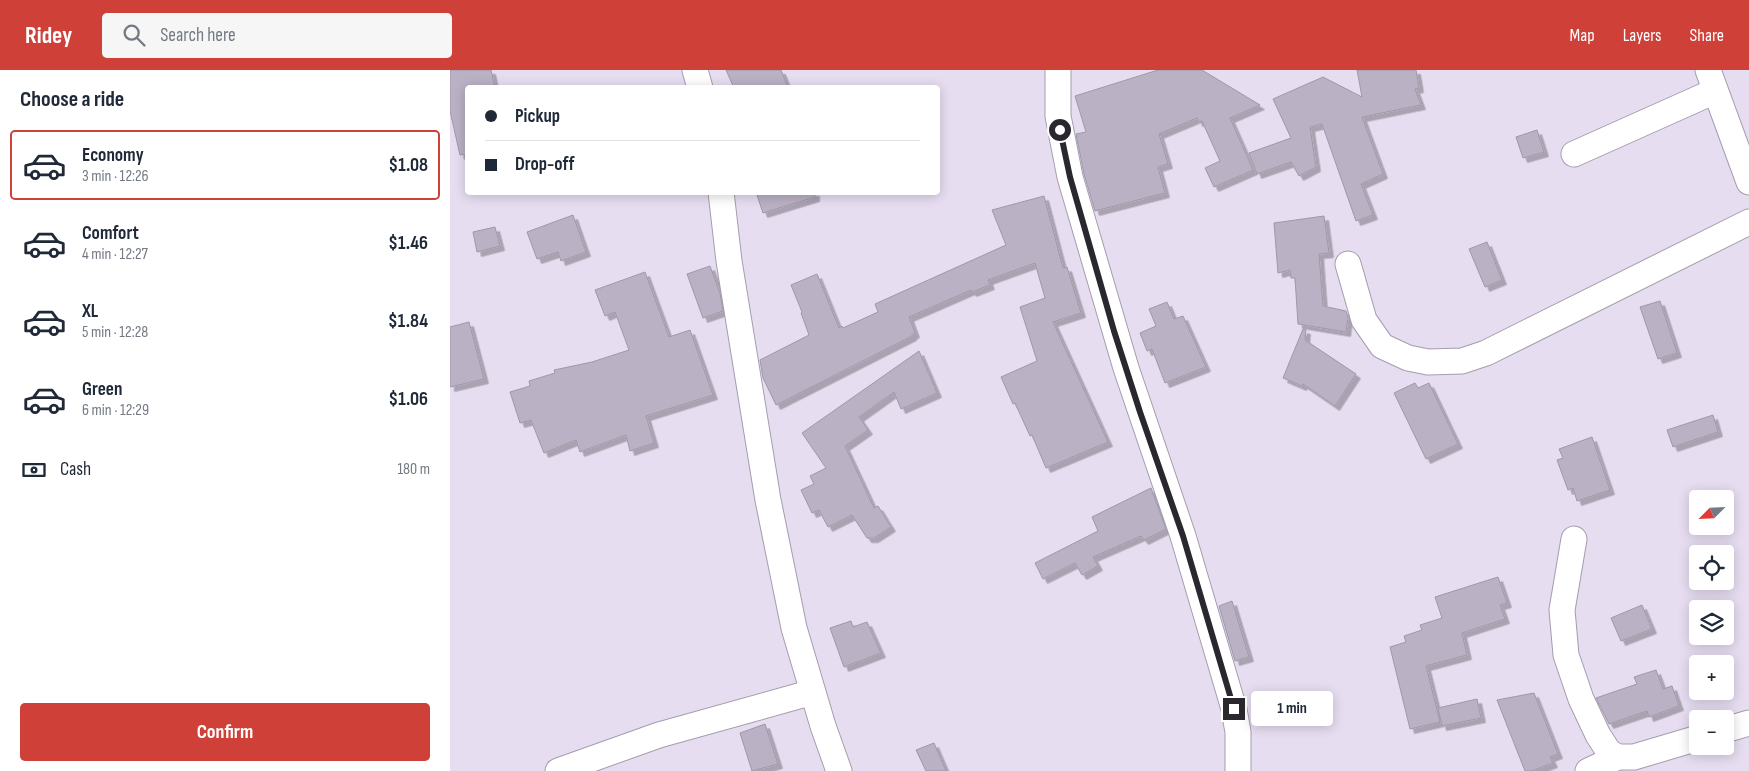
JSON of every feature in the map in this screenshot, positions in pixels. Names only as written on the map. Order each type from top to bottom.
[{"type":"street","points":[[695,70],[699,85]]},
{"type":"street","points":[[1058,70],[1058,116],[1070,177],[1126,368],[1183,536],[1234,709],[1238,732],[1238,771]]},
{"type":"street","points":[[1574,154],[1711,80],[1749,182]]},
{"type":"street","points":[[721,195],[729,261],[768,500],[794,628],[823,726],[839,771]]},
{"type":"street","points":[[1348,264],[1364,320],[1382,346],[1408,358],[1428,362],[1462,361],[1486,353],[1749,222]]},
{"type":"street","points":[[1574,539],[1562,610],[1566,655],[1580,699],[1598,736],[1609,752],[1618,757]]},
{"type":"street","points":[[558,771],[650,738],[813,692]]},
{"type":"street","points":[[1734,727],[1749,722]]},
{"type":"street","points":[[1588,771],[1618,757],[1634,757],[1689,741]]},
{"type":"building","points":[[450,70],[491,70],[494,85],[465,85],[465,154],[460,155],[450,111]]},
{"type":"building","points":[[726,70],[781,70],[787,85],[733,85]]},
{"type":"building","points":[[1158,70],[1202,70],[1260,105],[1230,118],[1253,170],[1214,187],[1205,168],[1220,161],[1202,121],[1198,122],[1197,118],[1159,134],[1168,164],[1158,167],[1165,193],[1095,211],[1084,174],[1076,134],[1086,132],[1075,96]]},
{"type":"building","points":[[1357,70],[1416,70],[1419,88],[1415,89],[1421,105],[1362,117],[1383,174],[1361,184],[1373,215],[1356,221],[1322,124],[1310,127],[1316,167],[1299,176],[1291,162],[1257,174],[1249,153],[1291,138],[1273,99],[1323,77],[1362,97]]},
{"type":"building","points":[[1537,130],[1544,152],[1523,158],[1516,137]]},
{"type":"building","points":[[757,195],[815,195],[815,197],[763,213]]},
{"type":"building","points":[[1044,196],[1063,268],[1067,267],[1081,313],[1053,322],[1108,442],[1046,468],[1032,435],[1030,436],[1001,377],[1037,361],[1020,307],[1045,298],[1035,263],[988,280],[990,285],[972,292],[971,290],[909,317],[915,333],[912,336],[776,405],[763,378],[760,360],[809,335],[791,285],[817,274],[839,328],[842,326],[843,328],[878,312],[875,304],[1006,245],[992,210]]},
{"type":"building","points":[[573,215],[586,252],[561,261],[558,252],[537,259],[527,232]]},
{"type":"building","points":[[1324,216],[1329,253],[1319,254],[1323,306],[1346,311],[1348,317],[1346,332],[1298,324],[1295,278],[1291,278],[1290,270],[1278,273],[1274,223]]},
{"type":"building","points":[[495,227],[500,246],[477,252],[473,232]]},
{"type":"building","points":[[1487,242],[1502,280],[1485,287],[1469,249]]},
{"type":"building","points":[[710,266],[720,293],[723,311],[703,318],[687,274]]},
{"type":"building","points":[[645,272],[669,337],[690,330],[713,395],[646,416],[654,443],[630,451],[626,435],[580,452],[576,440],[544,453],[531,420],[520,423],[510,392],[530,386],[529,381],[555,373],[554,370],[592,362],[629,350],[615,312],[605,316],[595,290]]},
{"type":"building","points":[[1660,301],[1677,353],[1658,359],[1640,307]]},
{"type":"building","points":[[1167,302],[1174,319],[1183,316],[1206,367],[1165,383],[1152,349],[1147,351],[1140,333],[1156,326],[1149,309]]},
{"type":"building","points":[[469,322],[484,379],[450,387],[450,327]]},
{"type":"building","points":[[1303,329],[1306,330],[1305,340],[1356,374],[1335,406],[1303,384],[1302,386],[1283,378]]},
{"type":"building","points":[[919,351],[937,393],[901,409],[894,392],[859,417],[868,430],[845,446],[874,508],[878,506],[891,527],[874,538],[867,538],[852,515],[828,527],[819,510],[812,513],[801,490],[814,484],[810,476],[826,468],[802,433]]},
{"type":"building","points":[[1415,383],[1418,388],[1429,383],[1458,444],[1426,459],[1394,393]]},
{"type":"building","points":[[1713,415],[1718,432],[1673,447],[1667,430]]},
{"type":"building","points":[[1592,437],[1610,490],[1577,501],[1573,488],[1568,490],[1557,460],[1563,458],[1559,449]]},
{"type":"building","points":[[1151,488],[1166,529],[1144,540],[1141,536],[1093,557],[1098,566],[1082,575],[1075,563],[1043,579],[1035,563],[1098,531],[1092,517]]},
{"type":"building","points":[[1498,577],[1507,603],[1500,605],[1505,619],[1462,633],[1467,655],[1426,666],[1440,722],[1410,729],[1390,647],[1406,642],[1404,636],[1422,630],[1420,625],[1442,618],[1435,597]]},
{"type":"building","points":[[1232,601],[1249,657],[1235,661],[1219,606]]},
{"type":"building","points":[[1642,605],[1652,629],[1621,641],[1611,618]]},
{"type":"building","points":[[851,621],[853,627],[867,622],[881,653],[844,667],[830,628]]},
{"type":"building","points":[[1656,670],[1663,689],[1672,686],[1679,706],[1649,717],[1647,711],[1609,724],[1596,698],[1637,684],[1634,677]]},
{"type":"building","points":[[1534,693],[1558,754],[1550,757],[1553,763],[1532,771],[1525,771],[1497,700]]},
{"type":"building","points":[[1477,699],[1481,718],[1442,726],[1438,708]]},
{"type":"building","points":[[765,724],[778,764],[752,771],[740,733]]},
{"type":"building","points":[[934,743],[946,771],[926,771],[916,750]]},
{"type":"route","points":[[1060,130],[1070,177],[1114,331],[1183,536],[1234,709]]}]
